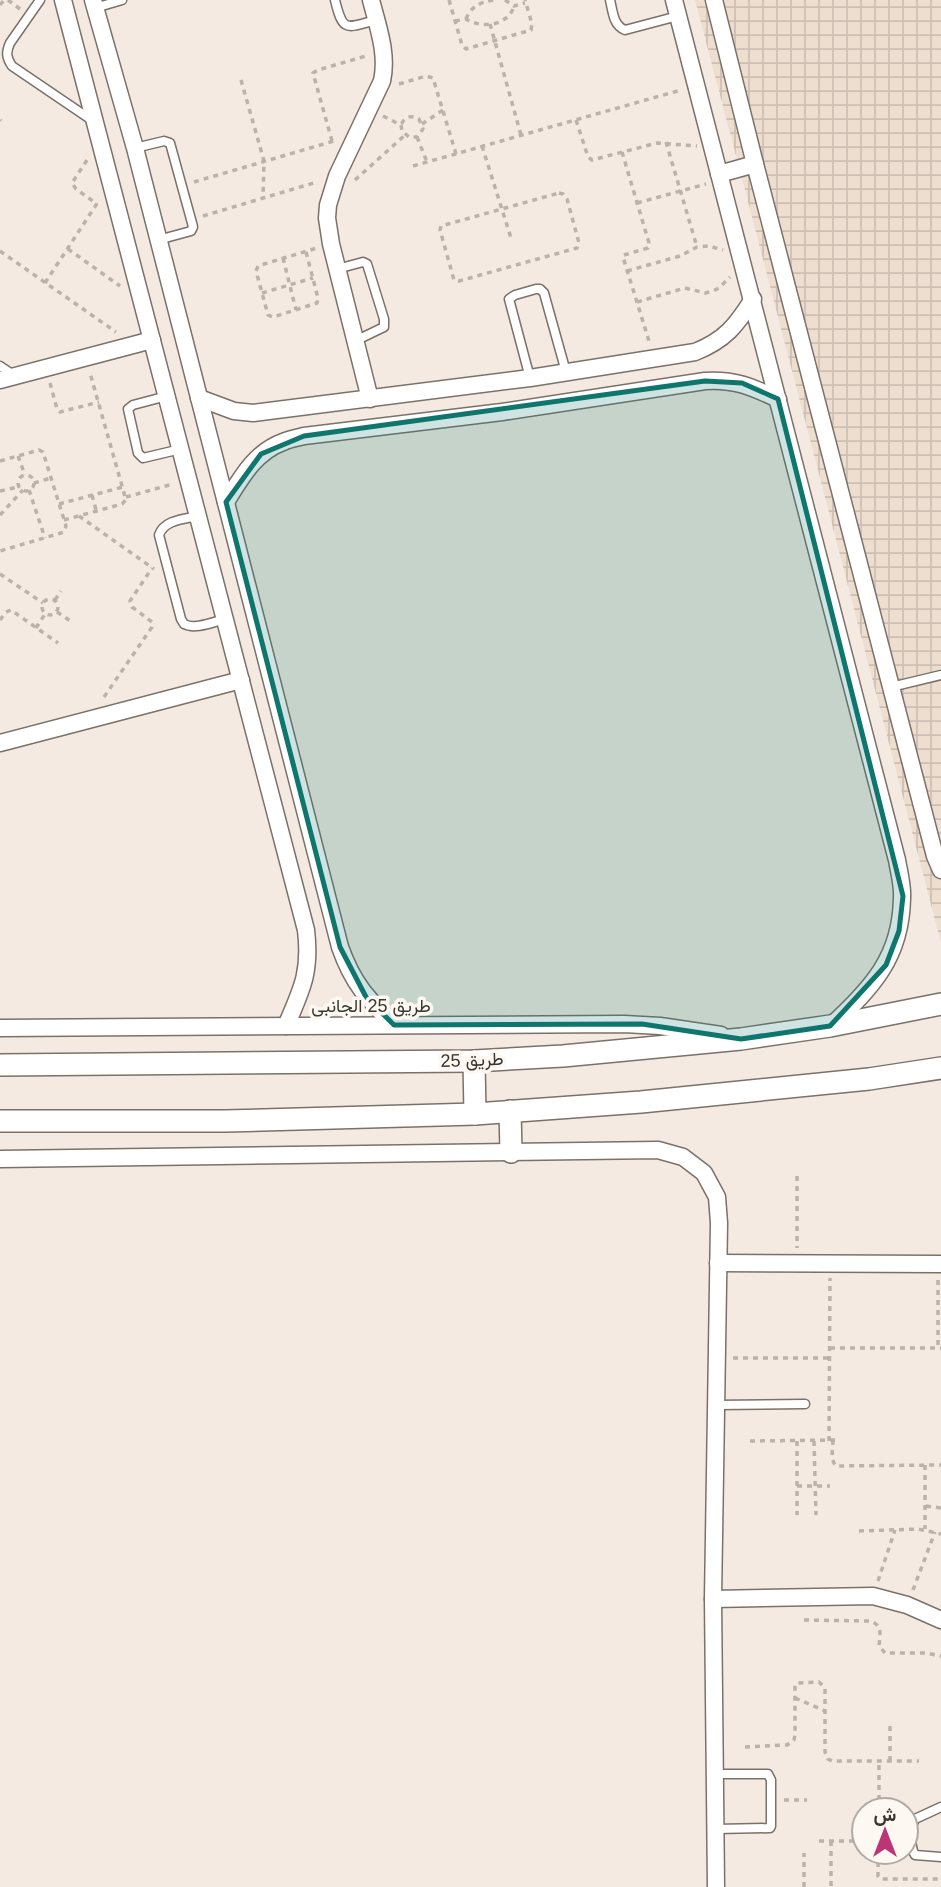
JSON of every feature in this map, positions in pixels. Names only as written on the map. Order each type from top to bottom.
[{"type":"street","points":[[63,0],[306,930],[306,974],[286,1026]]},
{"type":"street","points":[[370,399],[331,244],[327,205],[337,176],[384,71],[384,51],[371,0]]},
{"type":"street","points":[[674,0],[897,860],[902,896],[899,931],[886,965],[865,994],[830,1026]]},
{"type":"street","points":[[714,0],[754,164],[935,856],[941,870]]},
{"type":"street","points":[[94,4],[135,148],[340,947],[355,981],[366,997],[394,1025]]},
{"type":"street","points":[[720,177],[754,164]]},
{"type":"street","points":[[199,398],[216,406],[253,413],[530,378],[695,352],[713,345],[729,333],[752,299]]},
{"type":"street","points":[[7,378],[152,340]]},
{"type":"street","points":[[226,502],[245,471],[261,454],[281,442],[304,436],[502,412],[705,381],[742,383],[778,399]]},
{"type":"street","points":[[0,743],[241,680]]},
{"type":"street","name":"طريق 25","points":[[0,1065],[474,1061],[564,1056],[741,1039],[830,1026],[941,1004]]},
{"type":"street","name":"طريق 25 الجانبى","points":[[0,1028],[642,1024],[741,1039]]},
{"type":"street","points":[[474,1061],[475,1114]]},
{"type":"street","points":[[0,1121],[225,1121],[475,1114],[668,1099],[869,1079],[941,1068]]},
{"type":"street","points":[[510,1111],[510,1152]]},
{"type":"street","points":[[0,1158],[658,1150],[683,1157],[704,1173],[717,1197],[719,1223],[713,1599],[716,1887]]},
{"type":"street","points":[[718,1263],[939,1264]]},
{"type":"street","points":[[713,1599],[873,1596],[907,1605],[941,1620]]},
{"type":"lane","points":[[40,0],[9,43],[7,59],[12,66],[95,122]]},
{"type":"lane","points":[[94,4],[122,0]]},
{"type":"lane","points":[[335,0],[343,24],[348,26],[376,20]]},
{"type":"lane","points":[[610,0],[615,21],[625,30],[678,16]]},
{"type":"lane","points":[[135,148],[163,141],[170,142],[193,227],[191,231],[158,240]]},
{"type":"lane","points":[[337,269],[363,262],[366,264],[384,319],[384,327],[355,341]]},
{"type":"lane","points":[[530,378],[509,299],[536,289],[544,293],[566,372]]},
{"type":"lane","points":[[0,366],[7,378]]},
{"type":"lane","points":[[167,396],[133,405],[128,409],[138,453],[143,458],[181,449]]},
{"type":"lane","points":[[198,516],[169,523],[160,530],[171,582],[184,624],[195,627],[225,619]]},
{"type":"lane","points":[[891,687],[941,675]]},
{"type":"lane","points":[[716,1405],[806,1404]]},
{"type":"lane","points":[[715,1774],[768,1774],[771,1780],[770,1828],[716,1829]]},
{"type":"lane","points":[[941,1807],[915,1819],[912,1828],[912,1851],[915,1855],[941,1857]]},
{"type":"path","points":[[0,5],[4,0]]},
{"type":"path","points":[[449,0],[455,22],[462,46],[466,49],[531,30],[532,24],[525,1],[514,6],[503,21],[478,25],[466,19],[455,22]]},
{"type":"path","points":[[466,19],[477,4],[493,0]]},
{"type":"path","points":[[505,0],[514,6]]},
{"type":"path","points":[[490,24],[521,135]]},
{"type":"path","points":[[332,141],[313,73],[384,51]]},
{"type":"path","points":[[377,91],[429,76],[435,82],[456,154]]},
{"type":"path","points":[[241,80],[264,161],[263,198]]},
{"type":"path","points":[[413,166],[696,86]]},
{"type":"path","points":[[422,124],[443,110]]},
{"type":"path","points":[[414,116],[422,124],[423,129],[417,136],[409,138],[401,131],[403,120],[408,117],[414,116]]},
{"type":"path","points":[[576,120],[589,159],[666,142],[713,149]]},
{"type":"path","points":[[182,186],[357,134]]},
{"type":"path","points":[[327,205],[405,135]]},
{"type":"path","points":[[417,136],[427,162]]},
{"type":"path","points":[[97,204],[72,183],[100,141]]},
{"type":"path","points":[[666,142],[697,247]]},
{"type":"path","points":[[482,146],[510,238]]},
{"type":"path","points":[[622,152],[649,245],[645,249],[624,255],[624,259],[654,358]]},
{"type":"path","points":[[191,220],[337,176]]},
{"type":"path","points":[[637,203],[720,177]]},
{"type":"path","points":[[45,283],[111,183]]},
{"type":"path","points":[[563,194],[579,246],[574,250],[459,281],[454,280],[441,226],[502,209],[563,194]]},
{"type":"path","points":[[306,252],[317,303],[273,317],[268,316],[256,268],[282,258],[331,244]]},
{"type":"path","points":[[627,271],[680,256],[697,247],[709,246],[742,260],[725,283],[713,291],[705,293],[685,288],[637,302]]},
{"type":"path","points":[[68,249],[142,301]]},
{"type":"path","points":[[0,251],[135,345]]},
{"type":"path","points":[[282,258],[296,310]]},
{"type":"path","points":[[262,293],[313,278]]},
{"type":"path","points":[[64,520],[122,504],[126,500],[86,358]]},
{"type":"path","points":[[45,368],[58,411],[99,402]]},
{"type":"path","points":[[0,461],[39,450],[43,452],[66,526],[64,532],[0,551]]},
{"type":"path","points":[[18,456],[25,475]]},
{"type":"path","points":[[21,488],[18,481],[25,475],[29,475],[34,483]]},
{"type":"path","points":[[29,490],[34,483],[51,478]]},
{"type":"path","points":[[126,497],[189,480]]},
{"type":"path","points":[[59,504],[123,487]]},
{"type":"path","points":[[0,515],[21,488]]},
{"type":"path","points":[[0,491],[21,488],[29,490]]},
{"type":"path","points":[[29,490],[45,538]]},
{"type":"path","points":[[92,495],[97,511]]},
{"type":"path","points":[[79,516],[171,582]]},
{"type":"path","points":[[89,720],[152,627],[152,622],[132,607],[130,601],[152,568]]},
{"type":"path","points":[[0,574],[43,603]]},
{"type":"path","points":[[55,600],[61,591]]},
{"type":"path","points":[[43,603],[55,600]]},
{"type":"path","points":[[55,600],[58,604],[57,612]]},
{"type":"path","points":[[43,603],[45,614]]},
{"type":"path","points":[[0,620],[11,610],[58,643]]},
{"type":"path","points":[[45,614],[57,612]]},
{"type":"path","points":[[57,612],[72,622]]},
{"type":"path","points":[[36,628],[45,614]]},
{"type":"path","points":[[797,1176],[797,1264]]},
{"type":"path","points":[[830,1264],[833,1463],[836,1466],[941,1465]]},
{"type":"path","points":[[830,1348],[939,1348],[939,1264]]},
{"type":"path","points":[[717,1358],[830,1358]]},
{"type":"path","points":[[750,1441],[833,1441]]},
{"type":"path","points":[[797,1441],[797,1515]]},
{"type":"path","points":[[814,1441],[816,1515]]},
{"type":"path","points":[[925,1465],[925,1529]]},
{"type":"path","points":[[797,1486],[830,1486]]},
{"type":"path","points":[[925,1506],[941,1508]]},
{"type":"path","points":[[859,1531],[925,1529],[941,1534]]},
{"type":"path","points":[[873,1596],[895,1530]]},
{"type":"path","points":[[907,1605],[935,1532]]},
{"type":"path","points":[[804,1620],[870,1621],[878,1625],[880,1646],[885,1653],[926,1653],[941,1656]]},
{"type":"path","points":[[745,1747],[791,1743],[796,1735],[794,1688],[797,1683],[822,1683],[825,1688],[825,1752],[828,1759],[919,1761]]},
{"type":"path","points":[[794,1698],[825,1711]]},
{"type":"path","points":[[890,1725],[890,1761]]},
{"type":"path","points":[[878,1796],[879,1761]]},
{"type":"path","points":[[771,1800],[807,1800]]},
{"type":"path","points":[[819,1841],[850,1840]]},
{"type":"path","points":[[831,1841],[831,1887]]},
{"type":"path","points":[[804,1853],[804,1887]]},
{"type":"path","points":[[878,1866],[878,1876],[881,1879],[941,1879]]},
{"type":"highlighted area","points":[[705,381],[742,383],[778,399],[903,896],[899,931],[886,965],[830,1026],[741,1039],[642,1024],[394,1025],[366,997],[340,947],[226,502],[261,454],[304,436]]},
{"type":"shaded area","points":[[695,0],[941,0],[941,943],[745,190]]}]
